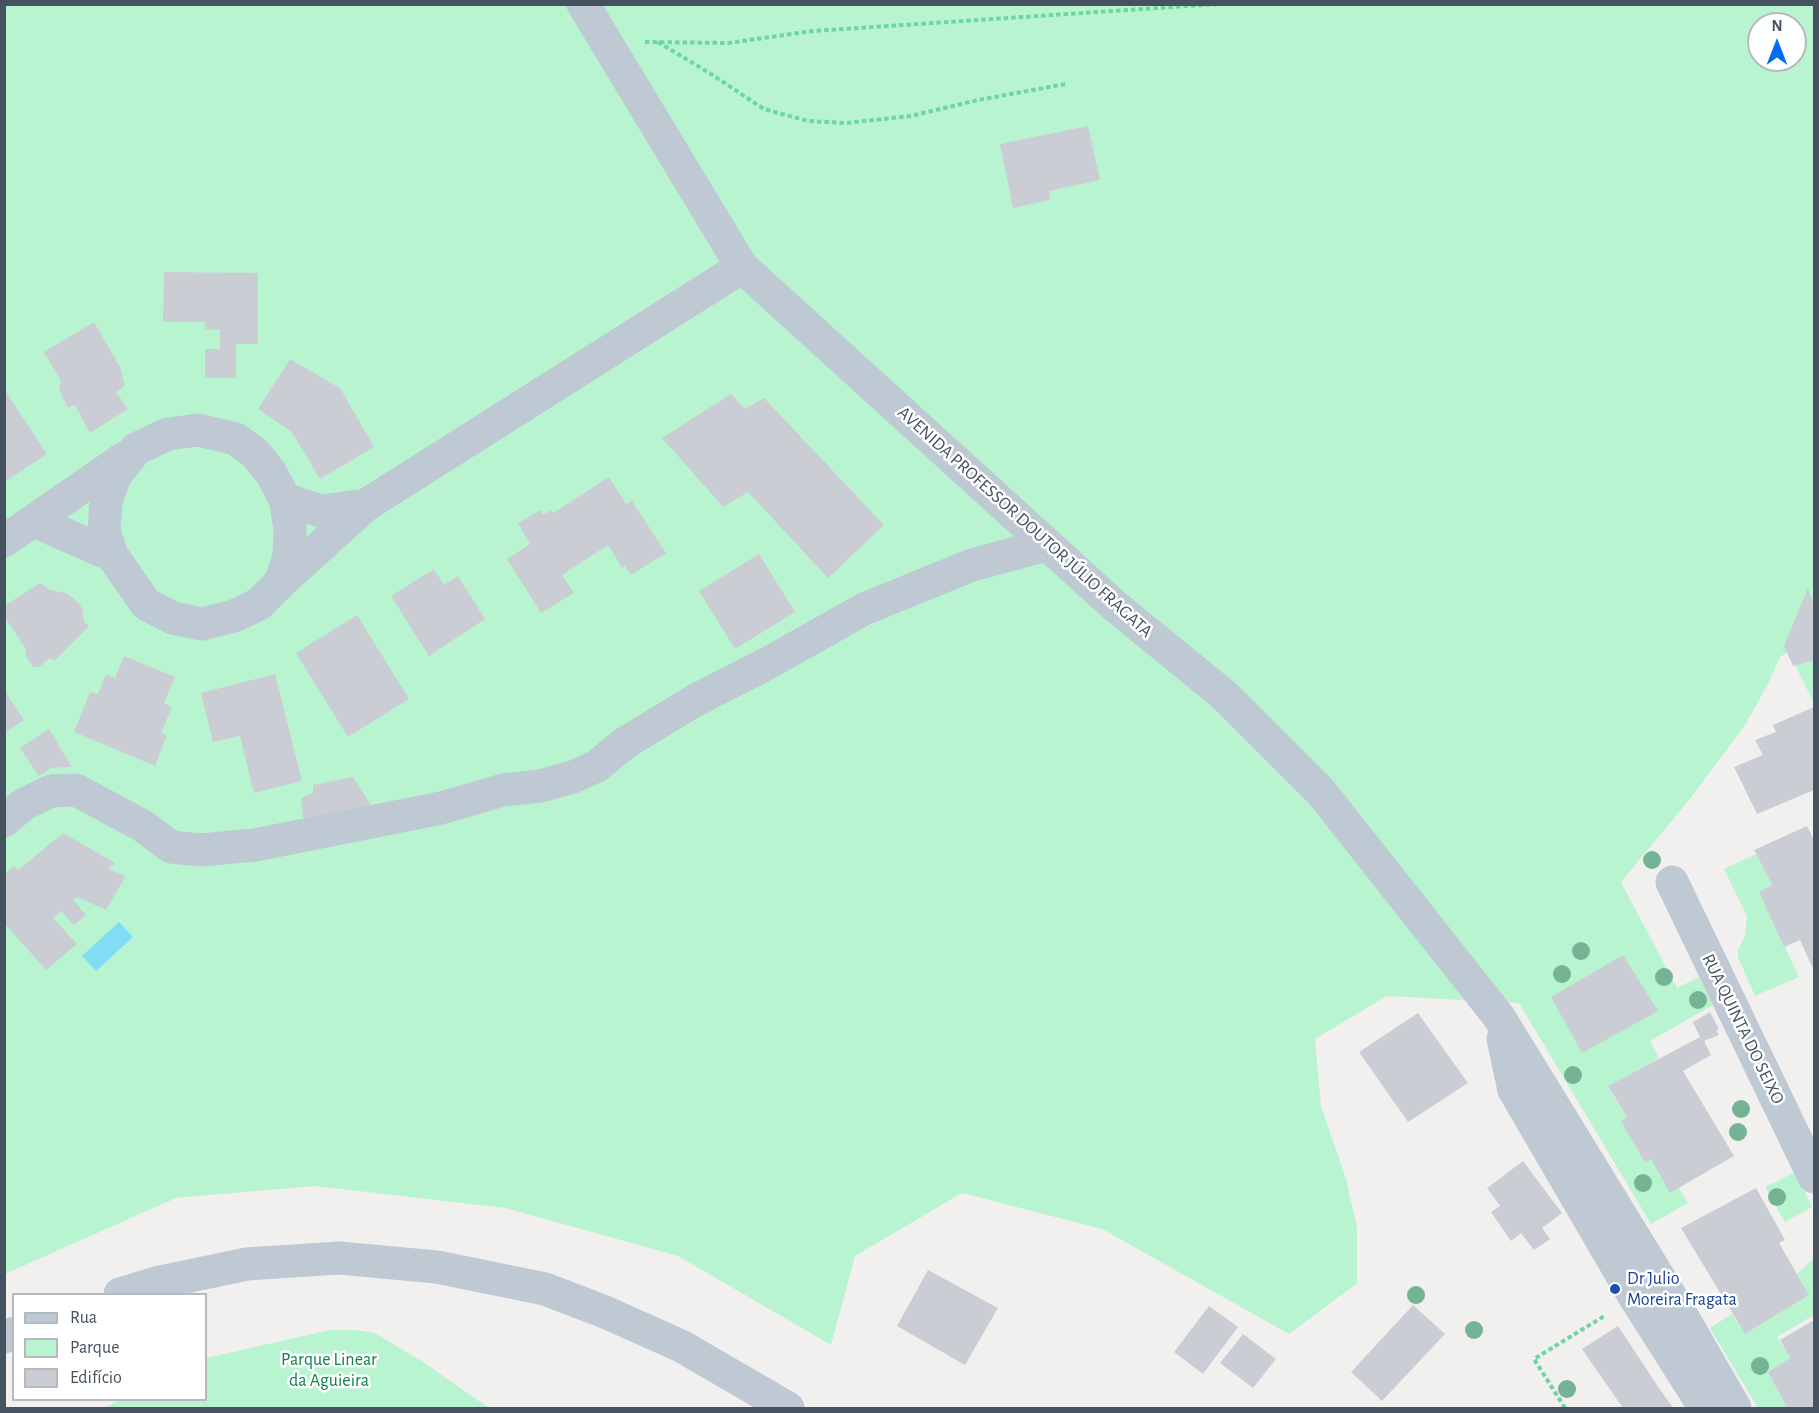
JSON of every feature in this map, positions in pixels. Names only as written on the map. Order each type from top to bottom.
[{"type":"street","name":"AVENIDA PROFESSOR DOUTOR JÚLIO FRAGATA","points":[[584,4],[742,267],[1046,545],[1116,607],[1224,695],[1321,792],[1499,1017],[1735,1408]]},
{"type":"street","points":[[136,449],[115,476],[106,501],[104,531],[112,555],[146,604],[173,618],[202,624],[234,616],[259,604],[366,506],[742,267]]},
{"type":"street","points":[[4,540],[136,449],[168,434],[198,430],[236,439],[256,454],[271,473],[285,499],[290,528],[289,556],[280,583]]},
{"type":"street","points":[[285,499],[320,511],[366,506]]},
{"type":"street","points":[[34,521],[112,555]]},
{"type":"street","points":[[4,821],[24,804],[51,791],[76,790],[143,826],[171,847],[201,850],[255,845],[441,808],[503,790],[540,786],[573,777],[597,766],[625,743],[694,701],[770,662],[864,609],[972,564],[1046,545]]},
{"type":"street","name":"RUA QUINTA DO SEIXO","points":[[1672,882],[1815,1177]]},
{"type":"street","name":"AVENIDA PROFESSOR DOUTOR JÚLIO FRAGATA","points":[[1499,1017],[1514,1090],[1634,1296],[1705,1408]]},
{"type":"street","points":[[123,1293],[156,1283],[247,1264],[339,1258],[437,1267],[545,1289],[605,1312],[681,1346],[788,1408]]},
{"type":"path","points":[[605,41],[729,43],[813,31],[1219,4]]},
{"type":"path","points":[[657,42],[764,109],[808,121],[846,123],[911,116],[978,100],[1066,84]]},
{"type":"path","points":[[1565,1408],[1534,1359],[1634,1296]]},
{"type":"green space","points":[[4,5],[1814,5],[1814,625],[1792,640],[1795,647],[1780,657],[1745,725],[1689,800],[1621,882],[1677,988],[1699,977],[1713,1005],[1650,1041],[1659,1058],[1608,1087],[1627,1117],[1622,1121],[1644,1162],[1651,1159],[1679,1188],[1688,1203],[1651,1224],[1519,1003],[1387,996],[1315,1039],[1321,1106],[1346,1179],[1357,1228],[1357,1283],[1289,1334],[1102,1229],[962,1193],[855,1256],[831,1345],[678,1256],[505,1208],[315,1186],[176,1198],[5,1274]]},
{"type":"green space","points":[[1811,661],[1814,663],[1814,703],[1795,665]]},
{"type":"green space","points":[[1756,854],[1772,885],[1759,892],[1799,977],[1755,996],[1738,957],[1738,950],[1745,935],[1747,916],[1724,869]]},
{"type":"green space","points":[[1795,1172],[1812,1207],[1785,1222],[1765,1187]]},
{"type":"green space","points":[[1814,1258],[1814,1315],[1777,1337],[1790,1358],[1768,1372],[1787,1408],[1758,1408],[1710,1328],[1732,1314],[1745,1334],[1809,1295],[1797,1274]]},
{"type":"green space","name":"Parque Linear da Aguieira","points":[[330,1330],[375,1333],[423,1362],[489,1408],[104,1408],[116,1401],[207,1401],[207,1358]]},
{"type":"water","points":[[119,922],[133,937],[96,971],[82,956]]},
{"type":"building","points":[[1088,126],[1100,180],[1049,191],[1050,200],[1013,208],[1000,144]]},
{"type":"building","points":[[164,272],[258,273],[258,344],[236,344],[236,378],[205,378],[205,349],[220,349],[220,330],[205,329],[205,322],[163,322]]},
{"type":"building","points":[[94,322],[120,367],[125,386],[116,392],[128,409],[90,433],[75,405],[68,408],[59,390],[61,381],[44,352]]},
{"type":"building","points":[[290,359],[340,388],[374,447],[320,479],[292,432],[258,409]]},
{"type":"building","points":[[4,389],[47,454],[4,482]]},
{"type":"building","points":[[731,394],[745,409],[764,398],[884,525],[828,578],[748,492],[723,507],[662,438]]},
{"type":"building","points":[[609,477],[626,504],[632,501],[666,553],[631,575],[625,566],[622,568],[608,545],[562,575],[574,593],[541,613],[507,559],[530,544],[518,523],[540,510],[543,515],[551,510],[553,513]]},
{"type":"building","points":[[759,554],[795,612],[735,649],[699,591]]},
{"type":"building","points":[[434,569],[444,585],[458,576],[485,619],[429,656],[391,596]]},
{"type":"building","points":[[40,583],[50,590],[66,593],[78,602],[83,610],[84,622],[89,626],[54,661],[50,658],[39,667],[33,667],[26,656],[26,649],[4,616],[4,606]]},
{"type":"building","points":[[1808,588],[1814,605],[1814,663],[1811,661],[1793,666],[1784,646]]},
{"type":"building","points":[[357,615],[409,699],[348,737],[296,653]]},
{"type":"building","points":[[124,656],[175,677],[164,703],[172,707],[161,733],[167,735],[155,766],[74,732],[90,692],[98,694],[106,674],[115,678]]},
{"type":"building","points":[[275,674],[302,781],[254,793],[240,736],[213,742],[201,693]]},
{"type":"building","points":[[4,690],[24,720],[4,733]]},
{"type":"building","points":[[1814,707],[1814,790],[1757,814],[1734,767],[1763,755],[1755,740],[1776,732],[1773,725]]},
{"type":"building","points":[[49,729],[72,767],[51,768],[39,776],[20,748]]},
{"type":"building","points":[[353,777],[376,813],[304,825],[301,798],[313,793],[313,785]]},
{"type":"building","points":[[1807,826],[1814,837],[1814,971],[1800,940],[1784,947],[1759,892],[1772,885],[1754,850]]},
{"type":"building","points":[[63,833],[115,863],[108,869],[126,876],[106,910],[77,897],[73,900],[86,915],[74,925],[61,911],[53,918],[77,944],[46,970],[4,923],[4,875],[14,866],[18,870]]},
{"type":"building","points":[[1623,955],[1658,1011],[1582,1053],[1551,997]]},
{"type":"building","points":[[1710,1012],[1719,1029],[1716,1030],[1719,1035],[1704,1041],[1711,1055],[1683,1071],[1734,1156],[1670,1193],[1651,1159],[1645,1163],[1621,1121],[1627,1117],[1608,1086],[1700,1037],[1693,1022]]},
{"type":"building","points":[[1418,1013],[1468,1083],[1408,1122],[1359,1052]]},
{"type":"building","points":[[1523,1161],[1562,1213],[1542,1228],[1550,1239],[1534,1250],[1521,1233],[1511,1241],[1491,1212],[1500,1206],[1487,1188]]},
{"type":"building","points":[[1756,1188],[1785,1240],[1779,1243],[1809,1295],[1745,1334],[1681,1228]]},
{"type":"building","points":[[928,1270],[998,1308],[965,1365],[897,1326]]},
{"type":"building","points":[[1413,1305],[1445,1334],[1382,1401],[1351,1372]]},
{"type":"building","points":[[1209,1306],[1238,1327],[1203,1374],[1174,1352]]},
{"type":"building","points":[[1814,1320],[1814,1408],[1787,1408],[1768,1372],[1790,1358],[1780,1340]]},
{"type":"building","points":[[1618,1326],[1673,1408],[1623,1408],[1582,1349]]},
{"type":"building","points":[[1243,1334],[1276,1359],[1253,1388],[1220,1363]]},
{"type":"place","name":"Dr Julio Moreira Fragata","points":[[1615,1289]]}]
